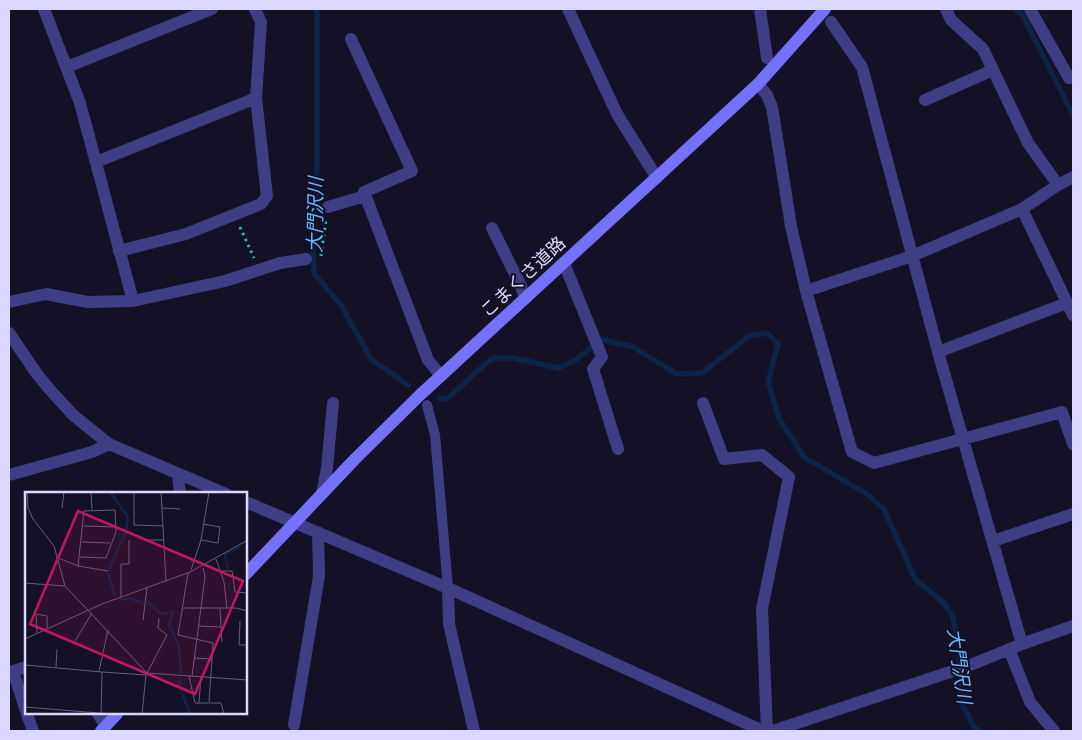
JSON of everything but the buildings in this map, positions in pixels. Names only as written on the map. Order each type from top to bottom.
[{"type":"street","points":[[44,9],[80,103],[132,301]]},
{"type":"street","points":[[67,66],[212,9]]},
{"type":"street","points":[[120,251],[186,234],[261,204],[267,196],[256,98],[261,22],[256,9]]},
{"type":"street","points":[[568,9],[617,114],[657,178]]},
{"type":"street","points":[[760,9],[767,58]]},
{"type":"street","name":"こまくさ道路","points":[[248,572],[368,446],[441,376],[758,84],[826,9]]},
{"type":"street","points":[[946,9],[951,20],[983,49],[1028,143],[1058,185]]},
{"type":"street","points":[[1030,9],[1069,78],[1073,77]]},
{"type":"street","points":[[831,22],[862,67],[938,352],[1022,644]]},
{"type":"street","points":[[351,40],[412,171],[364,192],[365,196],[428,360],[441,376]]},
{"type":"street","points":[[925,100],[993,70]]},
{"type":"street","points":[[758,84],[767,95],[772,107],[791,226],[806,291],[852,452],[874,463],[1062,412],[1073,444]]},
{"type":"street","points":[[96,162],[256,98]]},
{"type":"street","points":[[806,291],[912,256],[1022,208],[1073,177]]},
{"type":"street","points":[[328,207],[365,196]]},
{"type":"street","points":[[1022,208],[1073,315]]},
{"type":"street","points":[[492,228],[521,286],[525,299]]},
{"type":"street","points":[[9,302],[46,294],[88,302],[132,301],[225,281],[280,263],[306,259]]},
{"type":"street","points":[[564,263],[602,357],[593,369],[618,448]]},
{"type":"street","points":[[938,352],[1067,303]]},
{"type":"street","points":[[9,333],[51,391],[73,415],[109,444],[221,492]]},
{"type":"street","points":[[322,494],[327,468],[332,403]]},
{"type":"street","points":[[703,403],[724,459],[762,455],[789,477],[762,609],[767,731]]},
{"type":"street","points":[[9,475],[92,452],[109,444]]},
{"type":"street","points":[[178,474],[180,492]]},
{"type":"street","points":[[248,503],[448,588],[763,731]]},
{"type":"street","points":[[993,541],[1073,514]]},
{"type":"street","points":[[294,725],[319,576],[318,532]]},
{"type":"street","points":[[448,588],[449,624],[474,731]]},
{"type":"street","points":[[773,731],[968,666],[1073,626]]},
{"type":"street","points":[[1009,649],[1030,702],[1054,731]]},
{"type":"street","points":[[25,667],[13,671],[25,706]]},
{"type":"street","points":[[28,715],[33,731]]},
{"type":"street","points":[[98,715],[103,728],[116,715]]},
{"type":"lane","points":[[427,406],[435,435],[448,588]]},
{"type":"path","points":[[306,259],[321,259],[328,207]]},
{"type":"path","points":[[235,215],[259,270]]},
{"type":"waterway","name":"大門沢川","points":[[317,9],[317,169],[312,234],[314,273],[341,305],[371,359],[408,385]]},
{"type":"waterway","points":[[1016,9],[1023,16],[1073,115]]},
{"type":"waterway","name":"大門沢川","points":[[440,398],[447,399],[492,358],[513,358],[558,368],[576,360],[600,339],[633,347],[677,374],[702,373],[749,336],[767,333],[778,344],[768,382],[779,418],[804,457],[867,494],[884,509],[915,579],[943,602],[953,617],[959,648],[963,706],[974,727],[980,731]]}]
